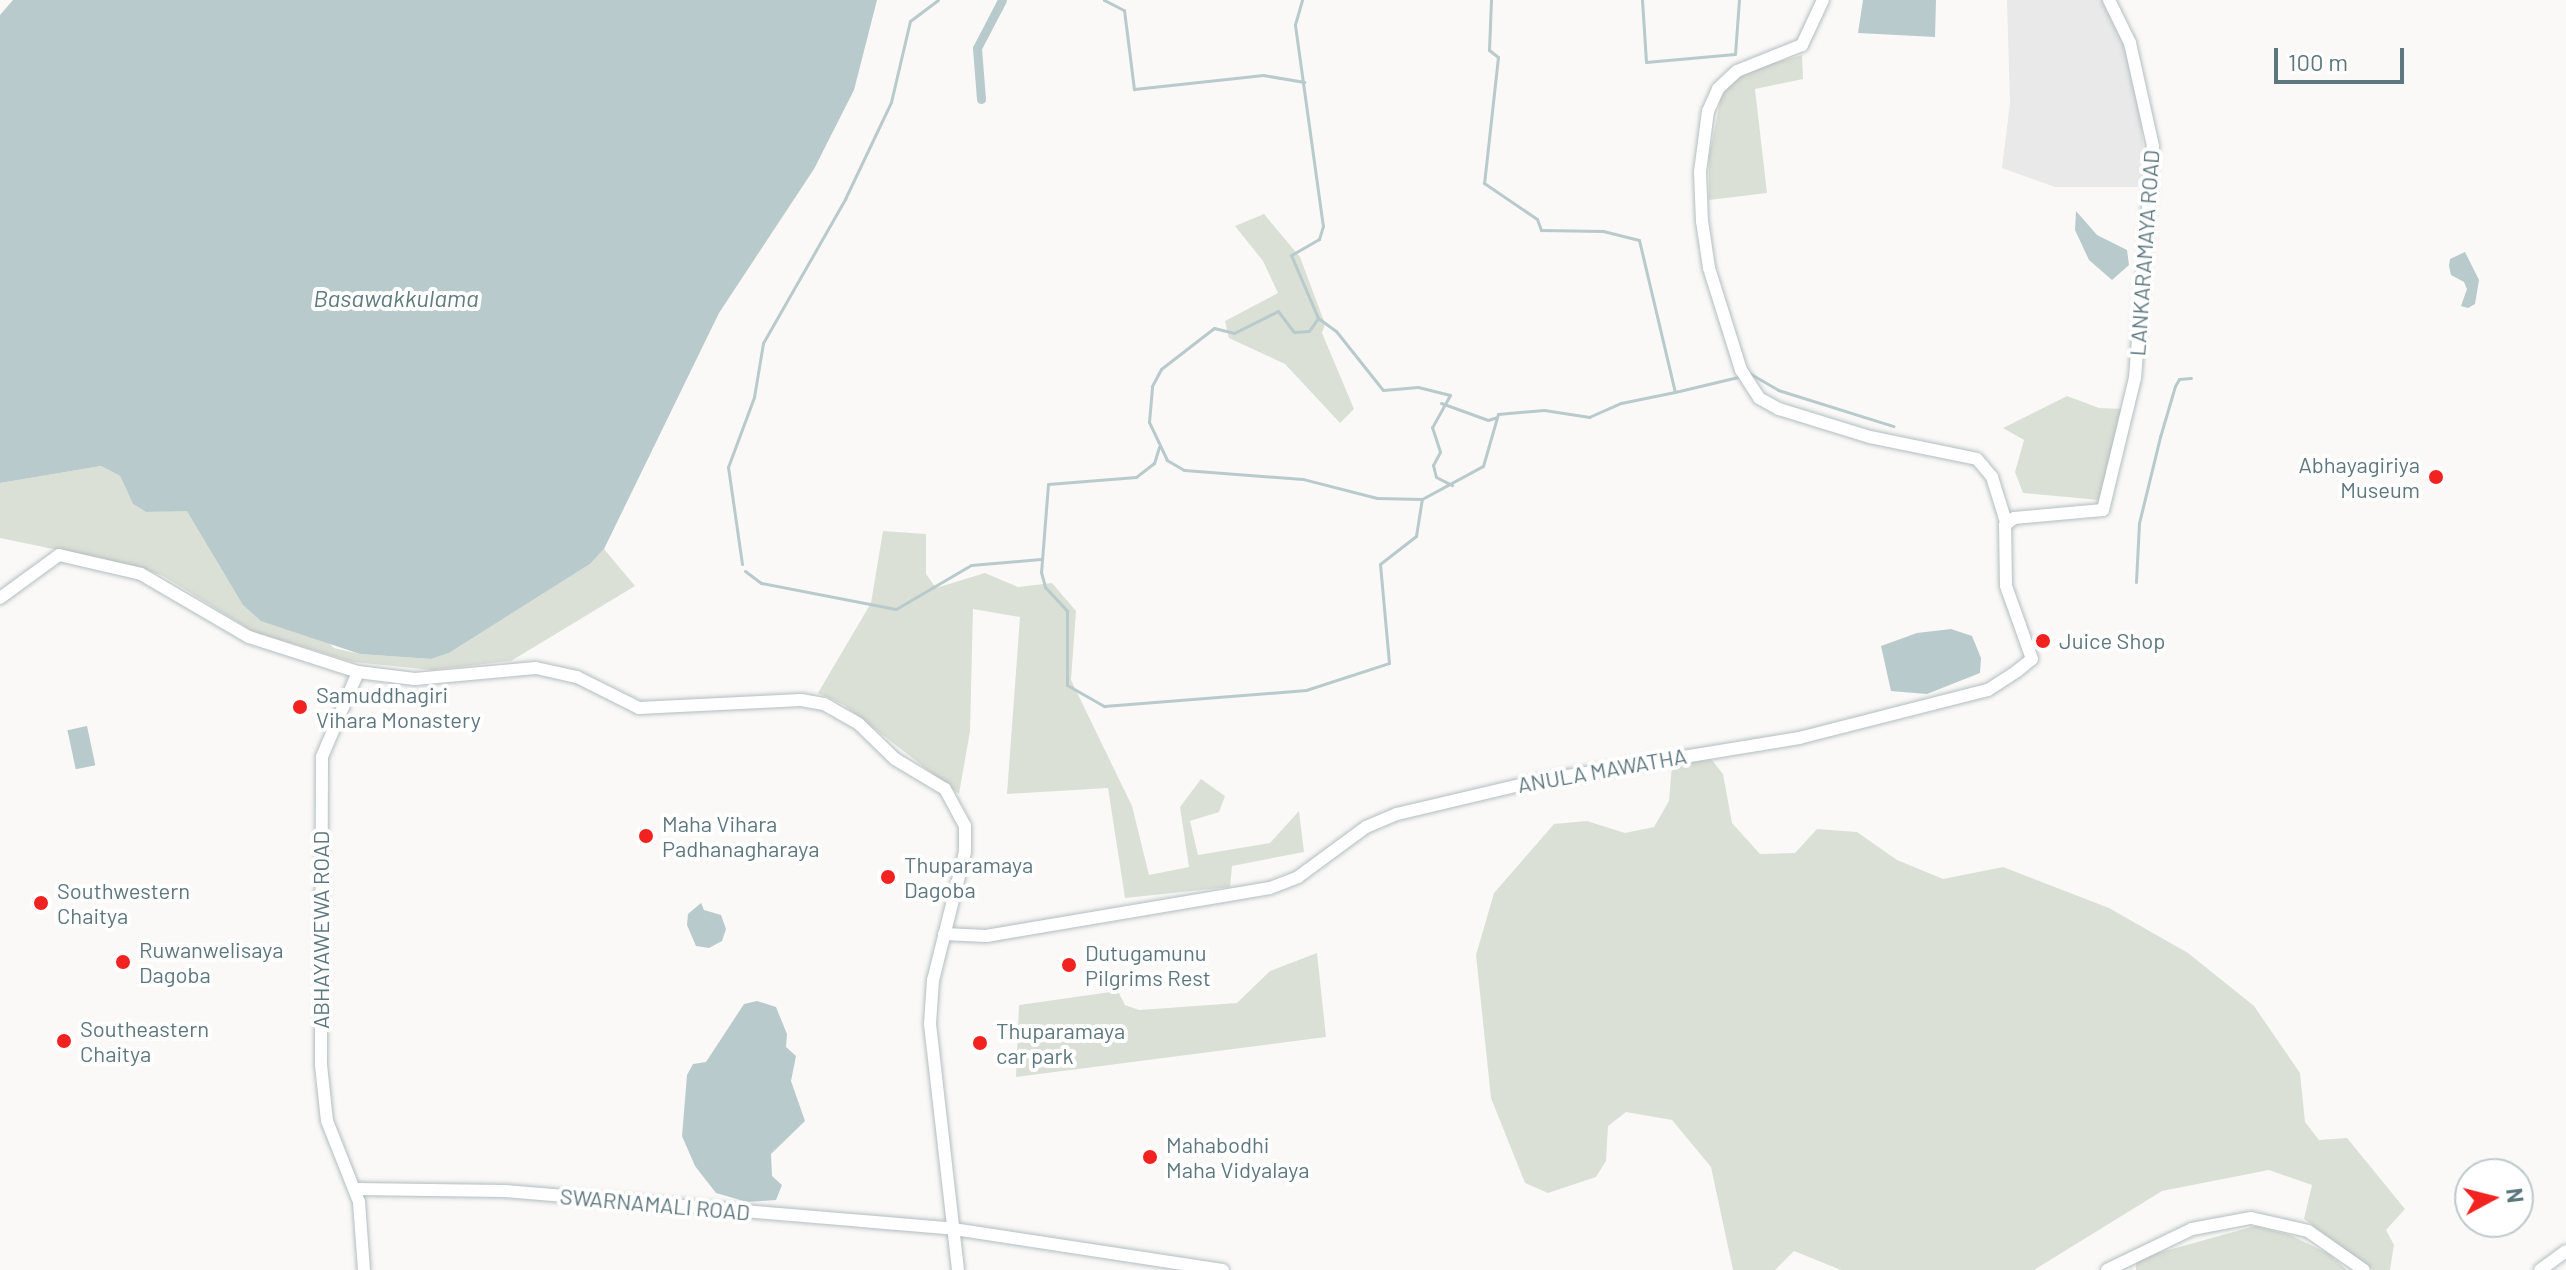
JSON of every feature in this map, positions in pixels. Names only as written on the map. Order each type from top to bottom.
[{"type":"main road","points":[[1823,0],[1802,45],[1737,71],[1718,89],[1708,111],[1700,172],[1702,221],[1709,268],[1741,370],[1747,384],[1768,403],[1804,417],[1977,459],[1992,477],[2006,522]]},
{"type":"main road","name":"LANKARAMAYA ROAD","points":[[2006,522],[2103,510],[2133,398],[2154,157],[2130,43],[2109,0]]},
{"type":"main road","name":"ANULA MAWATHA","points":[[944,934],[986,936],[1270,888],[1302,875],[1366,827],[1410,810],[1537,781],[1799,738],[1988,690],[2032,659],[2006,586],[2002,539],[2006,522]]},
{"type":"main road","points":[[0,598],[59,555],[141,574],[249,637],[358,672],[415,679],[536,668],[577,677],[639,708],[793,700],[833,708],[859,724],[901,763],[945,789],[959,809],[966,844],[944,934],[930,1024],[958,1270]]},
{"type":"main road","name":"ABHAYAWEWA ROAD","points":[[358,672],[327,737],[321,795],[322,1086],[330,1134],[355,1189],[364,1270]]},
{"type":"main road","name":"SWARNAMALI ROAD","points":[[355,1189],[505,1191],[954,1229],[1223,1270]]},
{"type":"main road","points":[[2107,1270],[2192,1229],[2251,1218],[2308,1231],[2364,1270]]},
{"type":"main road","points":[[2540,1270],[2566,1251]]},
{"type":"shaded area","points":[[2007,0],[2102,0],[2126,45],[2141,109],[2145,187],[2055,187],[2002,168],[2010,103]]},
{"type":"shaded area","points":[[1802,55],[1803,79],[1755,89],[1767,193],[1709,200],[1709,157],[1721,97],[1735,78],[1750,70]]},
{"type":"shaded area","points":[[1264,214],[1300,257],[1325,324],[1322,333],[1354,409],[1340,423],[1285,364],[1229,338],[1225,321],[1278,293],[1263,261],[1235,226]]},
{"type":"shaded area","points":[[2067,396],[2099,408],[2124,409],[2099,500],[2023,493],[2015,472],[2024,440],[2003,428]]},
{"type":"shaded area","points":[[101,466],[120,476],[133,504],[146,512],[187,510],[334,648],[360,654],[431,659],[449,653],[590,564],[604,549],[635,586],[511,661],[432,670],[353,662],[254,632],[163,576],[135,566],[0,538],[0,483]]},
{"type":"shaded area","points":[[883,531],[926,534],[926,574],[936,588],[985,573],[1018,587],[1052,583],[1076,611],[1071,680],[1132,806],[1149,875],[1189,867],[1180,807],[1201,779],[1225,796],[1219,812],[1190,821],[1198,855],[1270,843],[1299,811],[1304,852],[1232,866],[1230,887],[1125,898],[1108,788],[1007,794],[1020,617],[973,609],[970,731],[959,794],[844,705],[818,693],[871,603]]},
{"type":"shaded area","points":[[1712,760],[1723,774],[1732,823],[1760,854],[1795,853],[1817,829],[1857,832],[1897,860],[1943,879],[2003,867],[2109,908],[2188,953],[2254,1006],[2300,1073],[2305,1122],[2319,1140],[2347,1138],[2405,1209],[2386,1230],[2394,1245],[2390,1270],[2373,1270],[2304,1219],[2312,1185],[2269,1170],[2162,1191],[2034,1270],[1841,1270],[1794,1251],[1775,1270],[1733,1270],[1711,1167],[1672,1120],[1626,1112],[1608,1126],[1606,1161],[1596,1177],[1548,1193],[1525,1183],[1491,1098],[1476,955],[1494,893],[1554,824],[1587,821],[1625,833],[1654,827],[1669,801],[1672,764]]},
{"type":"shaded area","points":[[1317,953],[1326,1037],[1016,1077],[1019,1005],[1118,991],[1125,1005],[1139,1010],[1237,1003],[1270,971]]},
{"type":"shaded area","points":[[2255,1226],[2290,1235],[2329,1254],[2347,1270],[2136,1270],[2136,1259]]},
{"type":"water","name":"Basawakkulama","points":[[13,0],[877,0],[854,90],[814,169],[719,313],[604,549],[590,564],[449,653],[431,659],[360,654],[261,621],[243,605],[187,511],[146,512],[133,504],[120,476],[101,466],[0,483],[0,15]]},
{"type":"water","points":[[1863,0],[1936,0],[1935,37],[1858,33]]},
{"type":"water","points":[[2076,211],[2097,235],[2127,250],[2129,265],[2112,280],[2089,260],[2075,230]]},
{"type":"water","points":[[2465,252],[2479,280],[2475,304],[2468,308],[2461,306],[2467,289],[2464,282],[2451,275],[2449,266],[2450,259]]},
{"type":"water","points":[[1951,629],[1972,636],[1981,658],[1980,673],[1927,694],[1891,691],[1881,646],[1917,633]]},
{"type":"water","points":[[87,726],[95,765],[76,769],[67,730]]},
{"type":"water","points":[[701,903],[704,910],[721,915],[726,929],[722,941],[709,948],[696,946],[687,925],[688,914]]},
{"type":"water","points":[[757,1001],[776,1007],[787,1034],[786,1047],[796,1056],[791,1081],[805,1121],[771,1154],[772,1176],[782,1185],[776,1200],[747,1202],[716,1193],[695,1166],[682,1136],[687,1075],[693,1064],[706,1062],[744,1004]]},
{"type":"waterway","points":[[742,564],[728,467],[754,397],[763,343],[845,199],[891,102],[910,21],[938,0]]},
{"type":"waterway","points":[[981,99],[977,48],[1002,0]]},
{"type":"waterway","points":[[1104,0],[1124,10],[1134,89],[1263,75],[1304,82]]},
{"type":"waterway","points":[[1302,0],[1295,25],[1323,226],[1319,239],[1291,255],[1318,318]]},
{"type":"waterway","points":[[1491,0],[1489,50],[1498,57],[1484,183],[1537,219],[1541,230],[1603,231],[1639,240],[1675,392],[1742,376]]},
{"type":"waterway","points":[[1642,0],[1646,62],[1735,54],[1739,0]]},
{"type":"waterway","points":[[1422,499],[1377,498],[1303,479],[1184,470],[1167,460],[1149,422],[1152,386],[1161,369],[1214,328],[1234,333],[1278,311],[1294,332],[1309,331],[1318,318],[1336,331],[1383,390],[1418,387],[1450,395],[1432,427],[1440,452],[1433,465],[1436,477],[1452,485]]},
{"type":"waterway","points":[[1749,373],[1778,390],[1893,426]]},
{"type":"waterway","points":[[2136,582],[2139,523],[2160,437],[2175,386],[2179,379],[2191,378]]},
{"type":"waterway","points":[[1159,447],[1154,463],[1136,477],[1048,484],[1041,572],[1045,587],[1067,611],[1067,685],[1104,706],[1306,690],[1389,663],[1380,564],[1416,536],[1422,499],[1483,466],[1498,414],[1544,410],[1589,417],[1621,403],[1675,392]]},
{"type":"waterway","points":[[1441,403],[1488,420],[1497,417]]},
{"type":"waterway","points":[[745,571],[761,583],[896,609],[971,565],[1041,559]]},
{"type":"place","name":"Abhayagiriya Museum","points":[[2436,477]]},
{"type":"place","name":"Juice Shop","points":[[2043,641]]},
{"type":"place","name":"Samuddhagiri Vihara Monastery","points":[[300,707]]},
{"type":"place","name":"Maha Vihara Padhanagharaya","points":[[646,836]]},
{"type":"place","name":"Thuparamaya Dagoba","points":[[888,877]]},
{"type":"place","name":"Southwestern Chaitya","points":[[41,903]]},
{"type":"place","name":"Ruwanwelisaya Dagoba","points":[[123,962]]},
{"type":"place","name":"Dutugamunu Pilgrims Rest","points":[[1069,965]]},
{"type":"place","name":"Southeastern Chaitya","points":[[64,1041]]},
{"type":"place","name":"Thuparamaya car park","points":[[980,1043]]},
{"type":"place","name":"Mahabodhi Maha Vidyalaya","points":[[1150,1157]]}]
